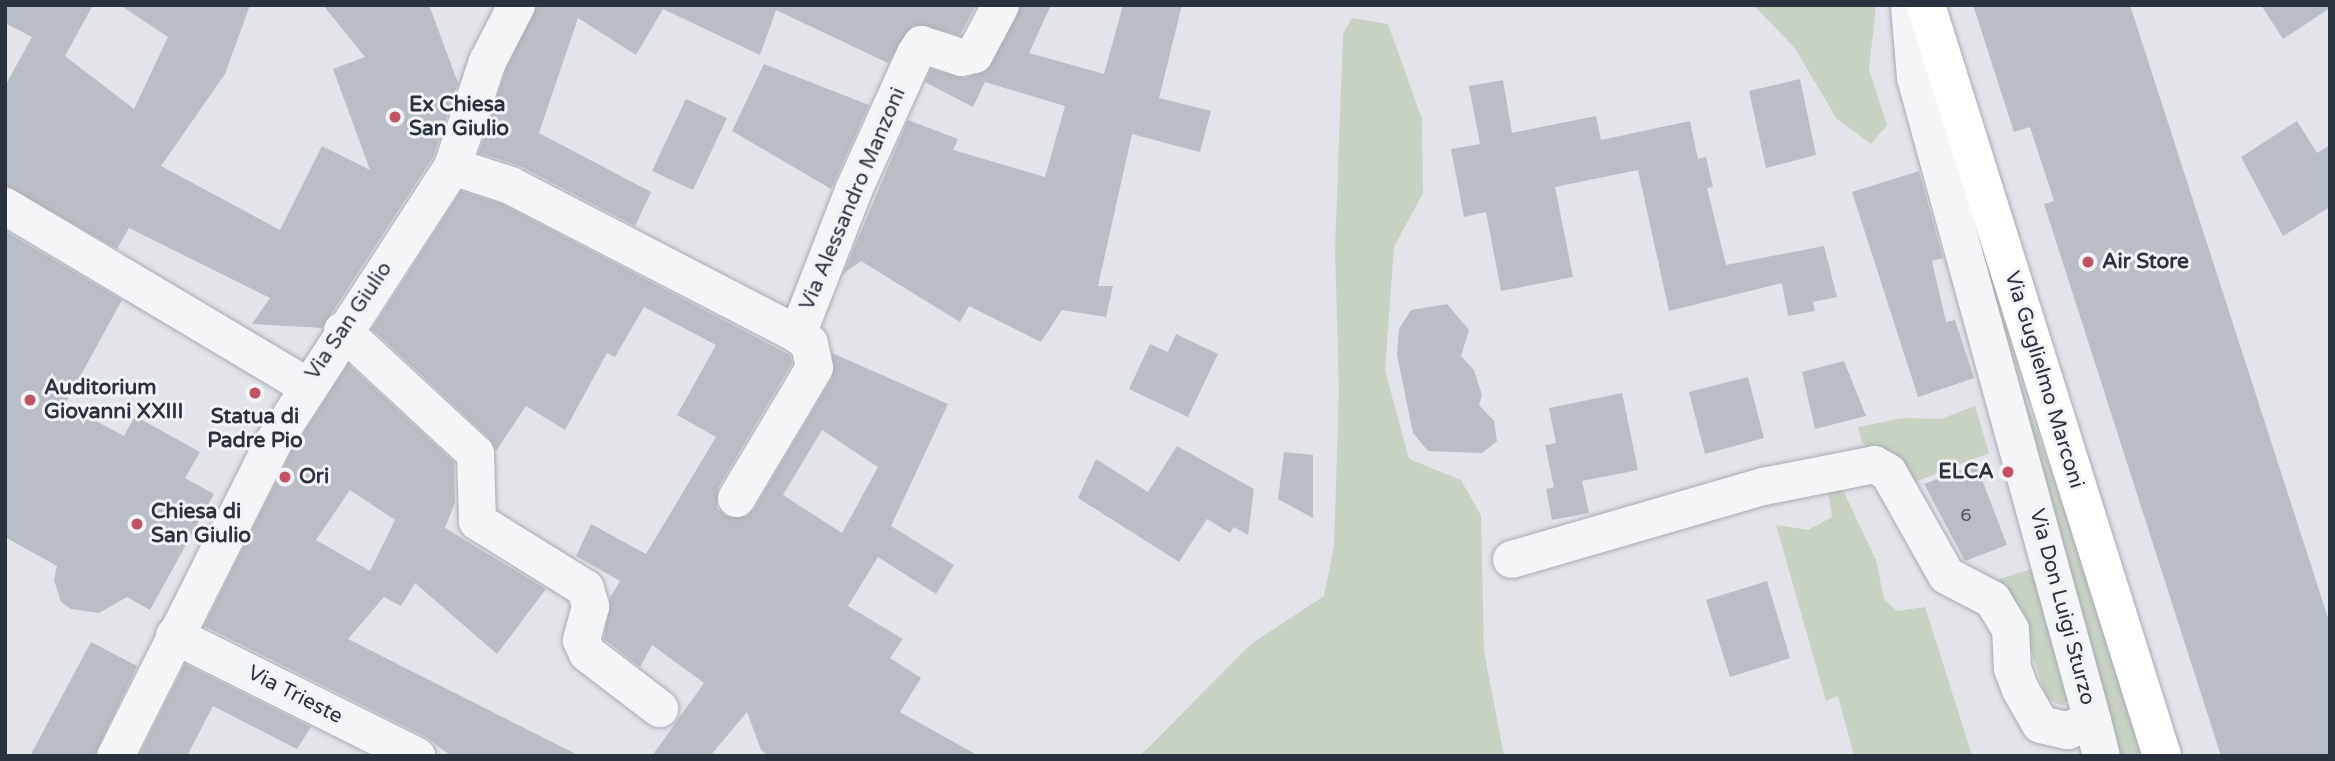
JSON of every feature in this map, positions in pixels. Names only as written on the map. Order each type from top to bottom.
[{"type":"street","name":"Via San Giulio","points":[[115,756],[174,635],[305,385],[452,166],[487,61],[516,5]]},
{"type":"street","name":"Via Alessandro Manzoni","points":[[452,166],[509,185],[797,334],[853,190],[921,44],[961,57],[974,54],[1000,5]]},
{"type":"street","name":"Via Don Luigi Sturzo","points":[[1511,559],[1709,502],[1851,465],[1874,464],[1888,472],[1946,575],[1992,598],[2010,629],[2012,668],[2020,689],[2040,724],[2067,730],[2092,720],[1915,77],[1909,5]]},
{"type":"street","name":"Via Guglielmo Marconi","points":[[1926,5],[2162,756]]},
{"type":"street","points":[[5,206],[305,385]]},
{"type":"street","points":[[342,330],[475,453],[477,521],[586,587],[590,606],[581,640],[587,653],[659,708]]},
{"type":"street","points":[[736,498],[814,367],[809,343],[797,334]]},
{"type":"street","name":"Via Trieste","points":[[174,635],[417,756]]},
{"type":"street","points":[[2092,720],[2101,756]]},
{"type":"green space","points":[[1753,5],[1876,5],[1869,69],[1887,125],[1871,144],[1837,119],[1794,47]]},
{"type":"green space","points":[[1352,18],[1388,24],[1422,119],[1423,193],[1394,247],[1385,370],[1409,459],[1461,480],[1481,516],[1484,651],[1504,756],[1140,756],[1251,644],[1324,596],[1334,546],[1339,390],[1335,248],[1343,34]]},
{"type":"green space","points":[[2018,378],[2088,573],[2143,756],[2109,756]]},
{"type":"green space","points":[[1975,406],[1989,453],[1907,485],[1862,442],[1858,427],[1903,418],[1941,419]]},
{"type":"green space","points":[[1827,484],[1843,490],[1876,560],[1884,599],[1897,611],[1925,607],[1972,755],[1854,756],[1838,696],[1826,701],[1776,525],[1808,530],[1832,517]]},
{"type":"green space","points":[[2036,568],[2073,690],[2063,706],[2047,699],[2020,617],[1992,581]]},
{"type":"building","points":[[5,5],[93,5],[65,56],[134,109],[168,37],[120,5],[250,5],[225,74],[161,166],[280,230],[322,146],[370,170],[333,69],[365,57],[323,5],[429,5],[458,83],[433,157],[322,328],[252,324],[270,298],[129,228],[117,249],[5,185],[5,86],[32,37],[5,23]]},
{"type":"building","points":[[537,5],[976,5],[960,35],[913,25],[888,63],[776,10],[760,55],[663,9],[636,55],[578,18],[539,133],[651,192],[635,226],[520,166],[479,153],[506,69]]},
{"type":"building","points":[[1021,5],[1051,5],[1029,53],[1104,74],[1123,5],[1182,5],[1159,98],[1211,111],[1200,152],[1132,134],[1098,286],[1113,286],[1106,317],[1062,310],[1041,342],[969,306],[960,322],[861,261],[843,274],[908,120],[958,139],[953,150],[1045,177],[1065,106],[985,82],[973,107],[925,82],[931,69],[965,78],[987,70]]},
{"type":"building","points":[[1973,5],[2130,5],[2330,624],[2330,756],[2221,756],[2044,204],[2054,201],[2030,127],[2014,132]]},
{"type":"building","points":[[2261,5],[2330,5],[2330,8],[2283,39]]},
{"type":"building","points":[[764,64],[869,105],[831,189],[732,131]]},
{"type":"building","points":[[1800,79],[1816,155],[1766,168],[1749,91]]},
{"type":"building","points":[[1503,80],[1512,133],[1596,116],[1601,140],[1690,121],[1698,159],[1706,157],[1713,187],[1707,188],[1726,265],[1824,246],[1837,297],[1813,302],[1815,311],[1788,316],[1782,283],[1669,311],[1638,170],[1555,187],[1573,277],[1501,291],[1486,212],[1464,217],[1451,149],[1480,144],[1469,86]]},
{"type":"building","points":[[686,99],[727,118],[693,190],[652,171]]},
{"type":"building","points":[[2297,121],[2317,153],[2330,145],[2330,207],[2283,236],[2241,157]]},
{"type":"building","points":[[1919,171],[1943,258],[1932,261],[1946,322],[1955,320],[1974,378],[1918,397],[1852,192]]},
{"type":"building","points":[[461,191],[502,204],[790,355],[792,363],[718,488],[717,508],[726,516],[746,517],[754,509],[832,378],[832,353],[948,404],[891,526],[954,565],[936,594],[878,557],[848,606],[903,639],[890,658],[921,678],[900,712],[979,756],[769,756],[761,750],[747,712],[710,756],[652,756],[704,683],[652,645],[640,667],[604,639],[610,598],[620,581],[576,556],[591,524],[646,554],[716,437],[677,415],[716,345],[644,307],[615,357],[607,353],[565,430],[526,406],[496,451],[489,438],[372,329]],"holes":[[[822,430],[878,467],[842,533],[783,495]]]},
{"type":"building","points":[[5,231],[122,300],[65,404],[124,436],[135,416],[200,452],[185,478],[214,494],[150,610],[127,597],[99,613],[71,609],[61,602],[54,580],[57,566],[5,537]]},
{"type":"building","points":[[1447,304],[1469,330],[1461,356],[1474,370],[1482,395],[1479,405],[1494,421],[1497,441],[1482,453],[1428,451],[1413,433],[1397,355],[1399,329],[1411,310]]},
{"type":"building","points":[[1176,334],[1218,354],[1188,417],[1129,389],[1150,344],[1168,352]]},
{"type":"building","points":[[1844,361],[1866,416],[1815,429],[1802,372]]},
{"type":"building","points":[[348,364],[454,462],[455,502],[445,528],[546,589],[497,654],[415,583],[401,606],[384,597],[348,639],[580,756],[451,756],[426,737],[204,626],[291,452]],"holes":[[[350,490],[395,520],[370,571],[316,540]]]},
{"type":"building","points":[[1748,377],[1764,438],[1705,454],[1689,392]]},
{"type":"building","points":[[1622,393],[1638,470],[1582,481],[1589,513],[1552,520],[1546,489],[1554,487],[1545,445],[1556,443],[1549,408]]},
{"type":"building","points":[[1177,446],[1254,489],[1248,535],[1234,527],[1230,533],[1207,519],[1179,562],[1078,498],[1096,459],[1148,492]]},
{"type":"building","points":[[1284,452],[1313,455],[1313,518],[1278,499]]},
{"type":"building","points":[[1976,464],[2007,545],[1965,561],[1924,484]]},
{"type":"building","points":[[1767,581],[1790,658],[1730,677],[1706,600]]},
{"type":"building","points":[[91,642],[137,666],[94,756],[30,756]]},
{"type":"building","points":[[185,664],[311,727],[297,749],[213,706],[187,756],[139,756]]},
{"type":"place","name":"Ex Chiesa San Giulio","points":[[395,117]]},
{"type":"place","name":"Air Store","points":[[2088,262]]},
{"type":"place","name":"Statua di Padre Pio","points":[[255,393]]},
{"type":"place","name":"Auditorium Giovanni XXIII","points":[[30,400]]},
{"type":"place","name":"ELCA","points":[[2008,472]]},
{"type":"place","name":"Ori","points":[[285,477]]},
{"type":"place","name":"Chiesa di San Giulio","points":[[137,524]]}]
